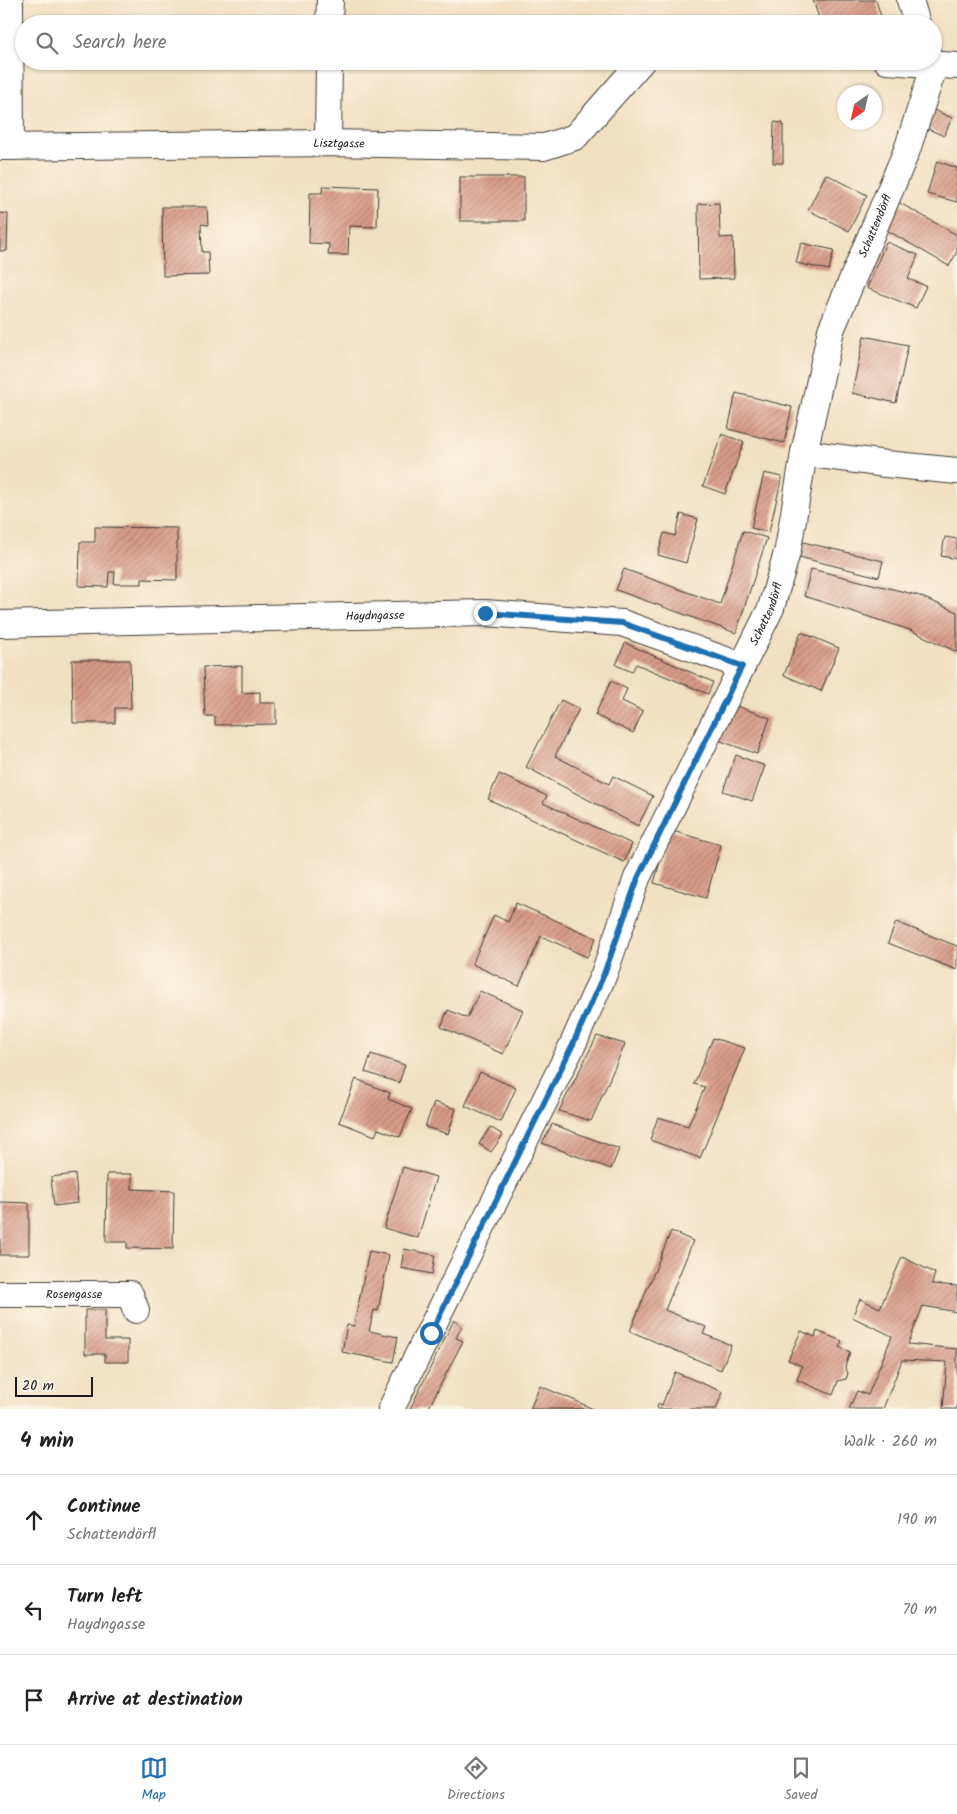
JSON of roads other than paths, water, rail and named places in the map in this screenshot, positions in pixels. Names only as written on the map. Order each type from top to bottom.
[{"type":"street","points":[[6,147],[10,0]]},
{"type":"street","points":[[329,15],[330,0]]},
{"type":"street","points":[[910,0],[914,15]]},
{"type":"street","points":[[328,143],[329,70]]},
{"type":"street","name":"Lisztgasse","points":[[6,147],[328,143],[544,147],[575,137],[634,70]]},
{"type":"street","name":"Schattendörfl","points":[[391,1409],[573,1044],[604,974],[638,878],[771,608],[788,550],[804,453],[831,330],[939,70]]},
{"type":"street","points":[[804,453],[957,471]]},
{"type":"street","name":"Haydngasse","points":[[0,624],[485,613],[622,623],[742,666]]},
{"type":"street","name":"Rosengasse","points":[[0,1294],[130,1294],[136,1310]]}]
